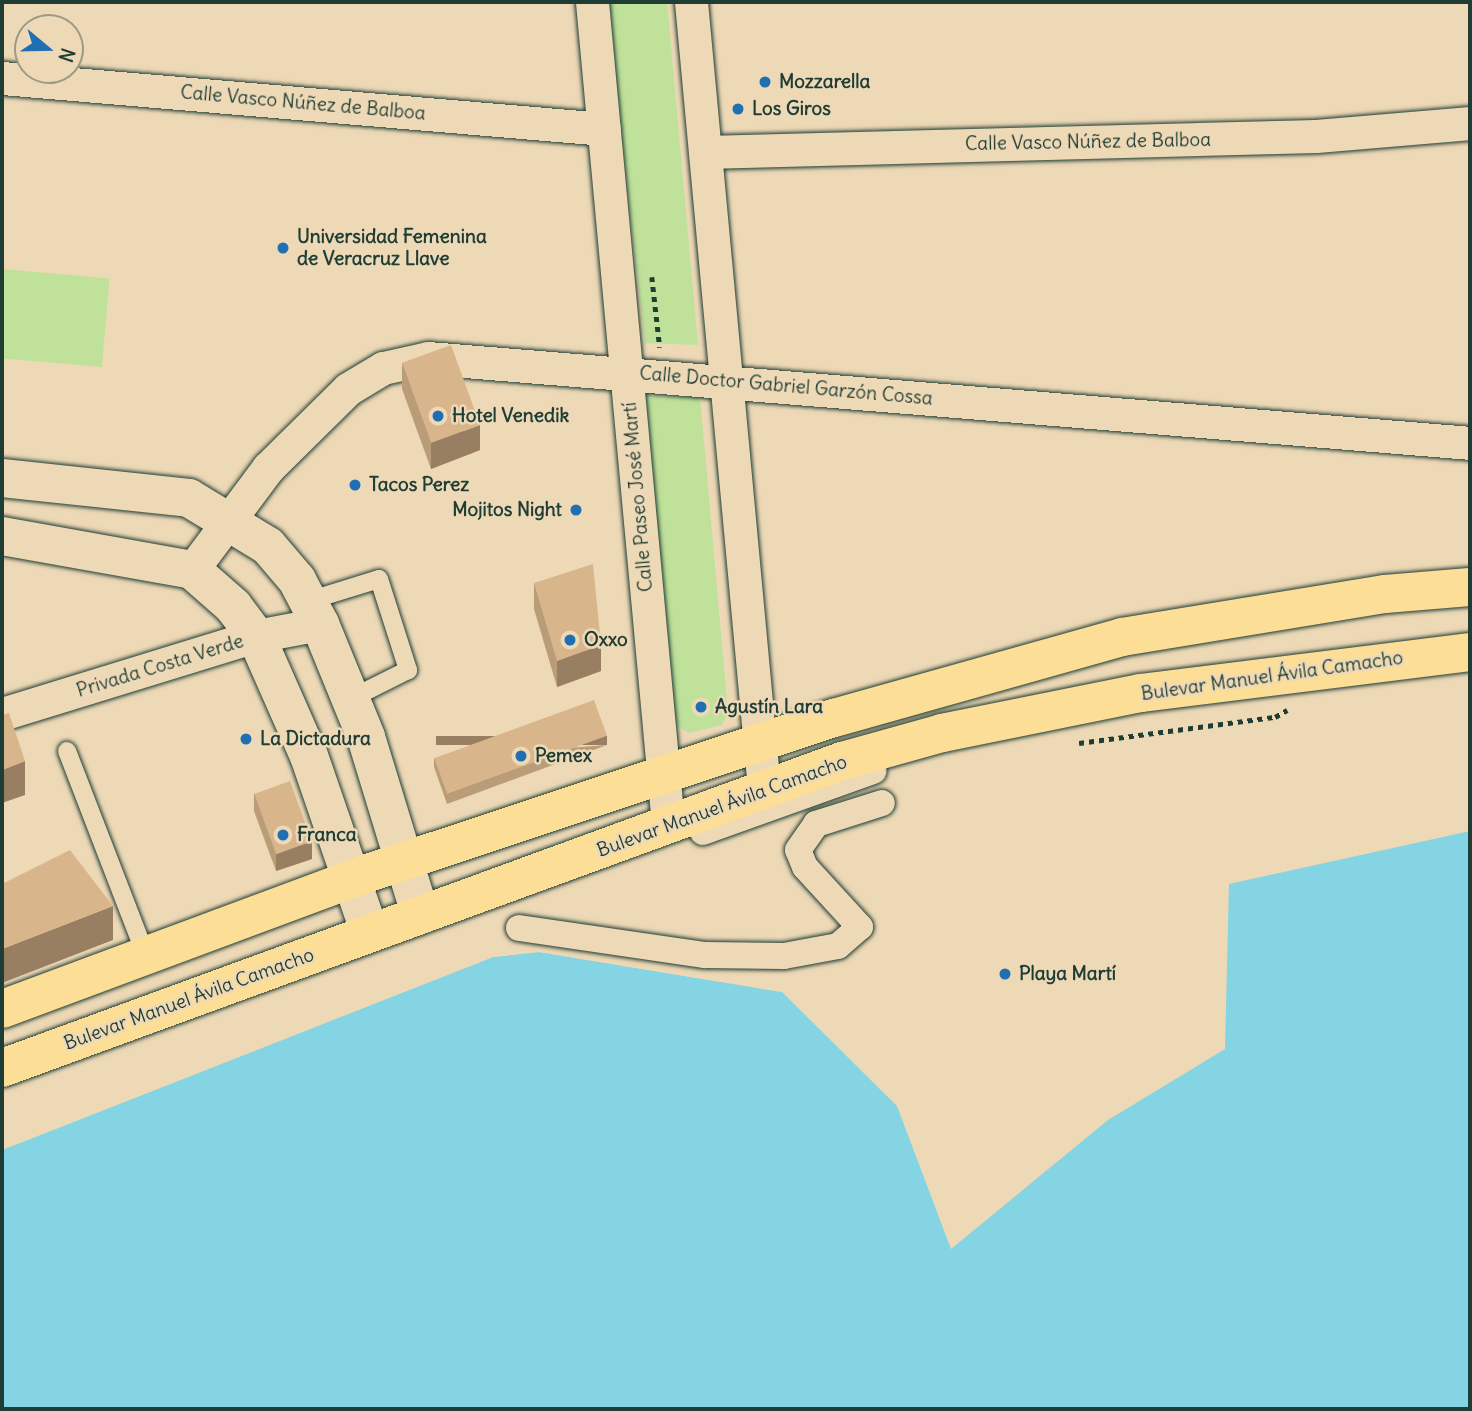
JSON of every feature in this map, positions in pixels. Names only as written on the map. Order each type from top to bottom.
[{"type":"main road","points":[[2,478],[189,498],[230,518],[268,546],[314,613],[350,699],[420,914]]},
{"type":"main road","points":[[2,536],[192,570],[256,636],[309,756],[370,933]]},
{"type":"main road","points":[[2,1009],[351,880],[663,771],[759,741],[1122,637],[1385,594],[1470,587]]},
{"type":"main road","name":"Bulevar Manuel Ávila Camacho","points":[[2,1068],[764,789],[942,733],[1142,693],[1470,652]]},
{"type":"street","name":"Calle Paseo José Martí","points":[[592,2],[668,824]]},
{"type":"street","points":[[691,2],[764,789]]},
{"type":"street","name":"Calle Vasco Núñez de Balboa","points":[[2,78],[604,129]]},
{"type":"street","name":"Calle Vasco Núñez de Balboa","points":[[705,152],[1316,136],[1470,122]]},
{"type":"street","name":"Calle Doctor Gabriel Garzón Cossa","points":[[192,570],[268,468],[348,388],[383,368],[428,358],[626,371],[726,383],[1470,443]]},
{"type":"street","name":"Privada Costa Verde","points":[[2,714],[256,636],[314,613]]},
{"type":"street","points":[[509,899],[873,771]]},
{"type":"street","points":[[519,928],[705,955],[784,956],[838,946],[860,927],[805,867],[799,850],[816,824],[882,803]]},
{"type":"lane","points":[[314,613],[379,579],[408,670],[350,699]]},
{"type":"lane","points":[[67,751],[146,956]]},
{"type":"path","points":[[1075,742],[1275,717],[1296,704]]},
{"type":"green space","points":[[606,2],[667,2],[698,345],[645,343]]},
{"type":"green space","points":[[2,269],[110,278],[102,367],[2,358]]},
{"type":"green space","points":[[645,396],[700,397],[728,712],[722,725],[689,733],[672,723]]},
{"type":"water","points":[[1470,831],[1470,1409],[2,1409],[2,1150],[493,957],[539,952],[782,992],[897,1106],[951,1249],[1108,1120],[1225,1049],[1229,884]]},
{"type":"pier","points":[[539,948],[634,961],[782,992],[539,952],[493,957],[2,1150],[492,954]]},
{"type":"building","points":[[451,345],[480,425],[431,443],[402,363]]},
{"type":"building","name":"Oxxo","points":[[593,564],[601,645],[557,661],[534,583]]},
{"type":"building","name":"Pemex","points":[[594,700],[607,736],[447,794],[434,758]]},
{"type":"building","points":[[9,713],[25,761],[2,770],[2,715]]},
{"type":"building","name":"Franca","points":[[290,781],[312,841],[276,854],[254,794]]},
{"type":"building","points":[[70,850],[113,906],[2,949],[2,884]]},
{"type":"place","name":"Mozzarella","points":[[765,82]]},
{"type":"place","name":"Los Giros","points":[[738,109]]},
{"type":"place","name":"Universidad Femenina de Veracruz Llave","points":[[283,248]]},
{"type":"place","name":"Hotel Venedik","points":[[438,416]]},
{"type":"place","name":"Tacos Perez","points":[[355,485]]},
{"type":"place","name":"Mojitos Night","points":[[576,510]]},
{"type":"place","name":"Oxxo","points":[[570,640]]},
{"type":"place","name":"Agustín Lara","points":[[701,707]]},
{"type":"place","name":"La Dictadura","points":[[246,739]]},
{"type":"place","name":"Pemex","points":[[521,756]]},
{"type":"place","name":"Franca","points":[[283,835]]},
{"type":"place","name":"Playa Martí","points":[[1005,974]]}]
